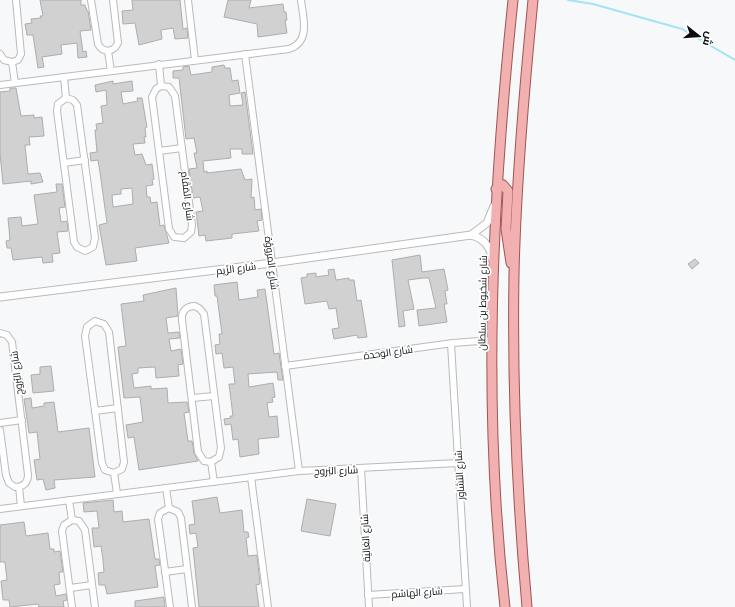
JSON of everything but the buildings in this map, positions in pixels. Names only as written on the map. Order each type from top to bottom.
[{"type":"main road","name":"شارع شخبوط بن سلطان","points":[[505,607],[494,454],[492,340],[493,264],[496,193],[513,0]]},
{"type":"main road","points":[[527,607],[516,453],[514,274],[520,154],[533,0]]},
{"type":"main road","points":[[496,193],[500,185],[508,188],[507,241],[514,274]]},
{"type":"street","points":[[0,54],[4,60],[12,62],[18,60],[22,51],[16,0]]},
{"type":"street","points":[[91,0],[98,44],[102,49],[108,51],[114,48],[118,43],[113,0]]},
{"type":"street","points":[[188,0],[195,60]]},
{"type":"street","points":[[0,85],[289,49],[299,43],[304,30],[301,0]]},
{"type":"street","points":[[108,51],[111,71]]},
{"type":"street","name":"شارع المروؤة","points":[[245,54],[299,471]]},
{"type":"street","points":[[12,62],[15,83]]},
{"type":"street","points":[[159,64],[162,86]]},
{"type":"street","points":[[64,77],[66,98]]},
{"type":"street","name":"شارع المَقَام","points":[[162,86],[169,87],[174,92],[182,148],[192,228],[187,237],[180,239],[174,237],[169,229],[152,97],[156,89],[162,86]]},
{"type":"street","points":[[66,98],[73,100],[77,105],[85,160],[95,238],[93,247],[88,250],[82,250],[75,245],[57,108],[60,102],[66,98]]},
{"type":"street","points":[[159,151],[182,148]]},
{"type":"street","points":[[64,163],[85,160]]},
{"type":"street","name":"شارع الرِّيم","points":[[0,298],[272,263],[471,235],[487,223],[493,211],[496,193]]},
{"type":"street","points":[[471,235],[479,238],[486,244],[492,254],[493,264]]},
{"type":"street","points":[[192,306],[200,309],[204,314],[221,451],[219,457],[211,462],[204,461],[199,455],[192,398],[182,317],[184,311],[192,306]]},
{"type":"street","points":[[95,321],[104,324],[109,332],[124,462],[122,469],[114,473],[108,472],[103,467],[95,411],[85,333],[89,324],[95,321]]},
{"type":"street","name":"شارع البُروج","points":[[0,333],[7,335],[12,342],[22,420],[28,478],[25,484],[19,487]]},
{"type":"street","name":"شارع الوَحدة","points":[[285,366],[450,344],[492,340]]},
{"type":"street","name":"شارع التشاور","points":[[450,344],[467,607]]},
{"type":"street","points":[[192,398],[214,396]]},
{"type":"street","points":[[95,411],[118,408]]},
{"type":"street","points":[[0,423],[22,420]]},
{"type":"street","points":[[0,430],[7,479],[11,485],[19,487],[21,506]]},
{"type":"street","points":[[211,462],[214,482]]},
{"type":"street","name":"شارع البُروج","points":[[0,509],[299,471],[458,463]]},
{"type":"street","name":"شارع الغالية","points":[[361,469],[369,607]]},
{"type":"street","points":[[114,473],[118,493]]},
{"type":"street","points":[[251,477],[268,607]]},
{"type":"street","points":[[166,488],[169,508]]},
{"type":"street","points":[[69,500],[72,520]]},
{"type":"street","points":[[170,607],[158,519],[160,513],[169,508],[175,510],[180,515],[192,607]]},
{"type":"street","points":[[72,607],[62,531],[64,525],[72,520],[79,521],[84,526],[95,607]]},
{"type":"street","points":[[165,572],[188,569]]},
{"type":"street","points":[[70,588],[92,585]]},
{"type":"street","name":"شارع الهاشم","points":[[368,595],[465,589]]},
{"type":"waterway","points":[[568,0],[593,4],[682,29],[735,60]]}]
